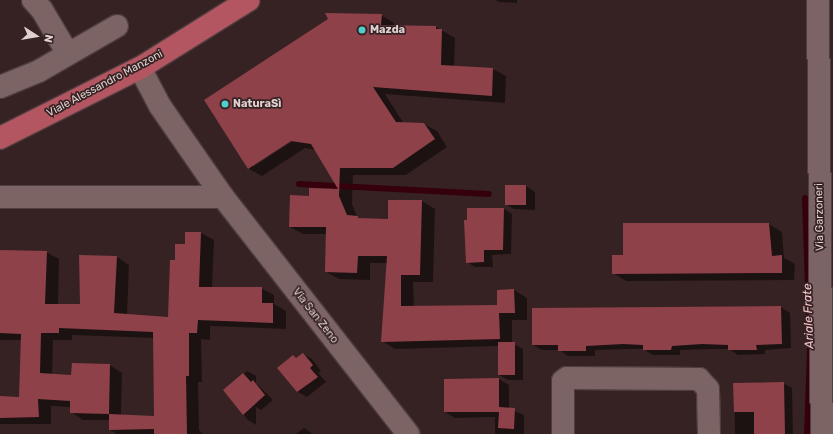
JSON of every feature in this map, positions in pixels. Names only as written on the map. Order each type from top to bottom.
[{"type":"main road","name":"Viale Alessandro Manzoni","points":[[0,138],[140,68],[249,0]]},
{"type":"street","points":[[33,0],[42,10],[68,54]]},
{"type":"street","name":"Via Garzoneri","points":[[818,0],[822,434]]},
{"type":"street","points":[[0,87],[68,54],[117,26]]},
{"type":"street","name":"Via San Zeno","points":[[140,68],[160,106],[223,197],[408,434]]},
{"type":"street","points":[[0,198],[223,197]]},
{"type":"street","points":[[563,434],[563,380],[567,378],[699,379],[708,388],[710,434]]},
{"type":"building","points":[[325,13],[382,14],[381,25],[436,26],[436,29],[442,29],[441,65],[493,68],[492,96],[373,87],[396,122],[424,123],[435,139],[393,168],[340,168],[339,196],[347,215],[358,216],[358,218],[388,219],[388,200],[422,200],[420,275],[401,275],[401,306],[497,305],[497,290],[514,289],[515,313],[499,313],[500,339],[381,342],[387,256],[358,256],[357,273],[325,272],[326,227],[289,227],[290,195],[309,196],[309,188],[338,189],[311,144],[291,141],[248,169],[204,100],[328,19]]},
{"type":"building","points":[[505,185],[526,185],[526,205],[505,205]]},
{"type":"building","points":[[467,208],[504,208],[503,250],[484,250],[484,262],[466,263],[464,220],[467,220]]},
{"type":"building","points":[[623,223],[769,223],[772,256],[782,255],[782,273],[612,274],[612,255],[623,255]]},
{"type":"building","points":[[185,232],[201,232],[199,287],[262,287],[262,303],[273,303],[273,323],[198,320],[197,333],[189,333],[189,376],[186,376],[187,434],[154,434],[154,429],[109,430],[109,414],[70,413],[70,401],[38,399],[39,417],[0,418],[0,396],[19,397],[21,334],[0,333],[0,250],[47,251],[45,304],[80,304],[79,255],[117,256],[114,313],[168,317],[170,260],[175,260],[175,244],[185,244]],"holes":[[[59,328],[153,332],[154,416],[109,414],[110,364],[72,363],[71,375],[40,373],[41,333],[59,333]]]},
{"type":"building","points":[[781,306],[782,344],[756,345],[757,350],[728,350],[728,345],[702,344],[672,346],[671,350],[643,350],[643,345],[623,344],[586,346],[586,351],[558,351],[558,345],[532,345],[532,308]]},
{"type":"building","points":[[498,342],[515,342],[515,375],[498,375]]},
{"type":"building","points":[[303,353],[313,365],[310,368],[318,377],[297,392],[277,368],[293,355],[296,358]]},
{"type":"building","points":[[243,373],[251,382],[253,380],[265,395],[243,415],[223,390]]},
{"type":"building","points":[[499,378],[499,407],[515,408],[514,429],[498,428],[499,412],[444,412],[444,379]]},
{"type":"building","points":[[784,382],[785,434],[754,434],[754,412],[734,412],[733,383]]},
{"type":"waterway","points":[[299,184],[489,194]]},
{"type":"waterway","name":"Ariale Frate","points":[[805,198],[810,350],[807,434]]},
{"type":"place","name":"Mazda","points":[[362,30]]},
{"type":"place","name":"NaturaSì","points":[[225,104]]}]
